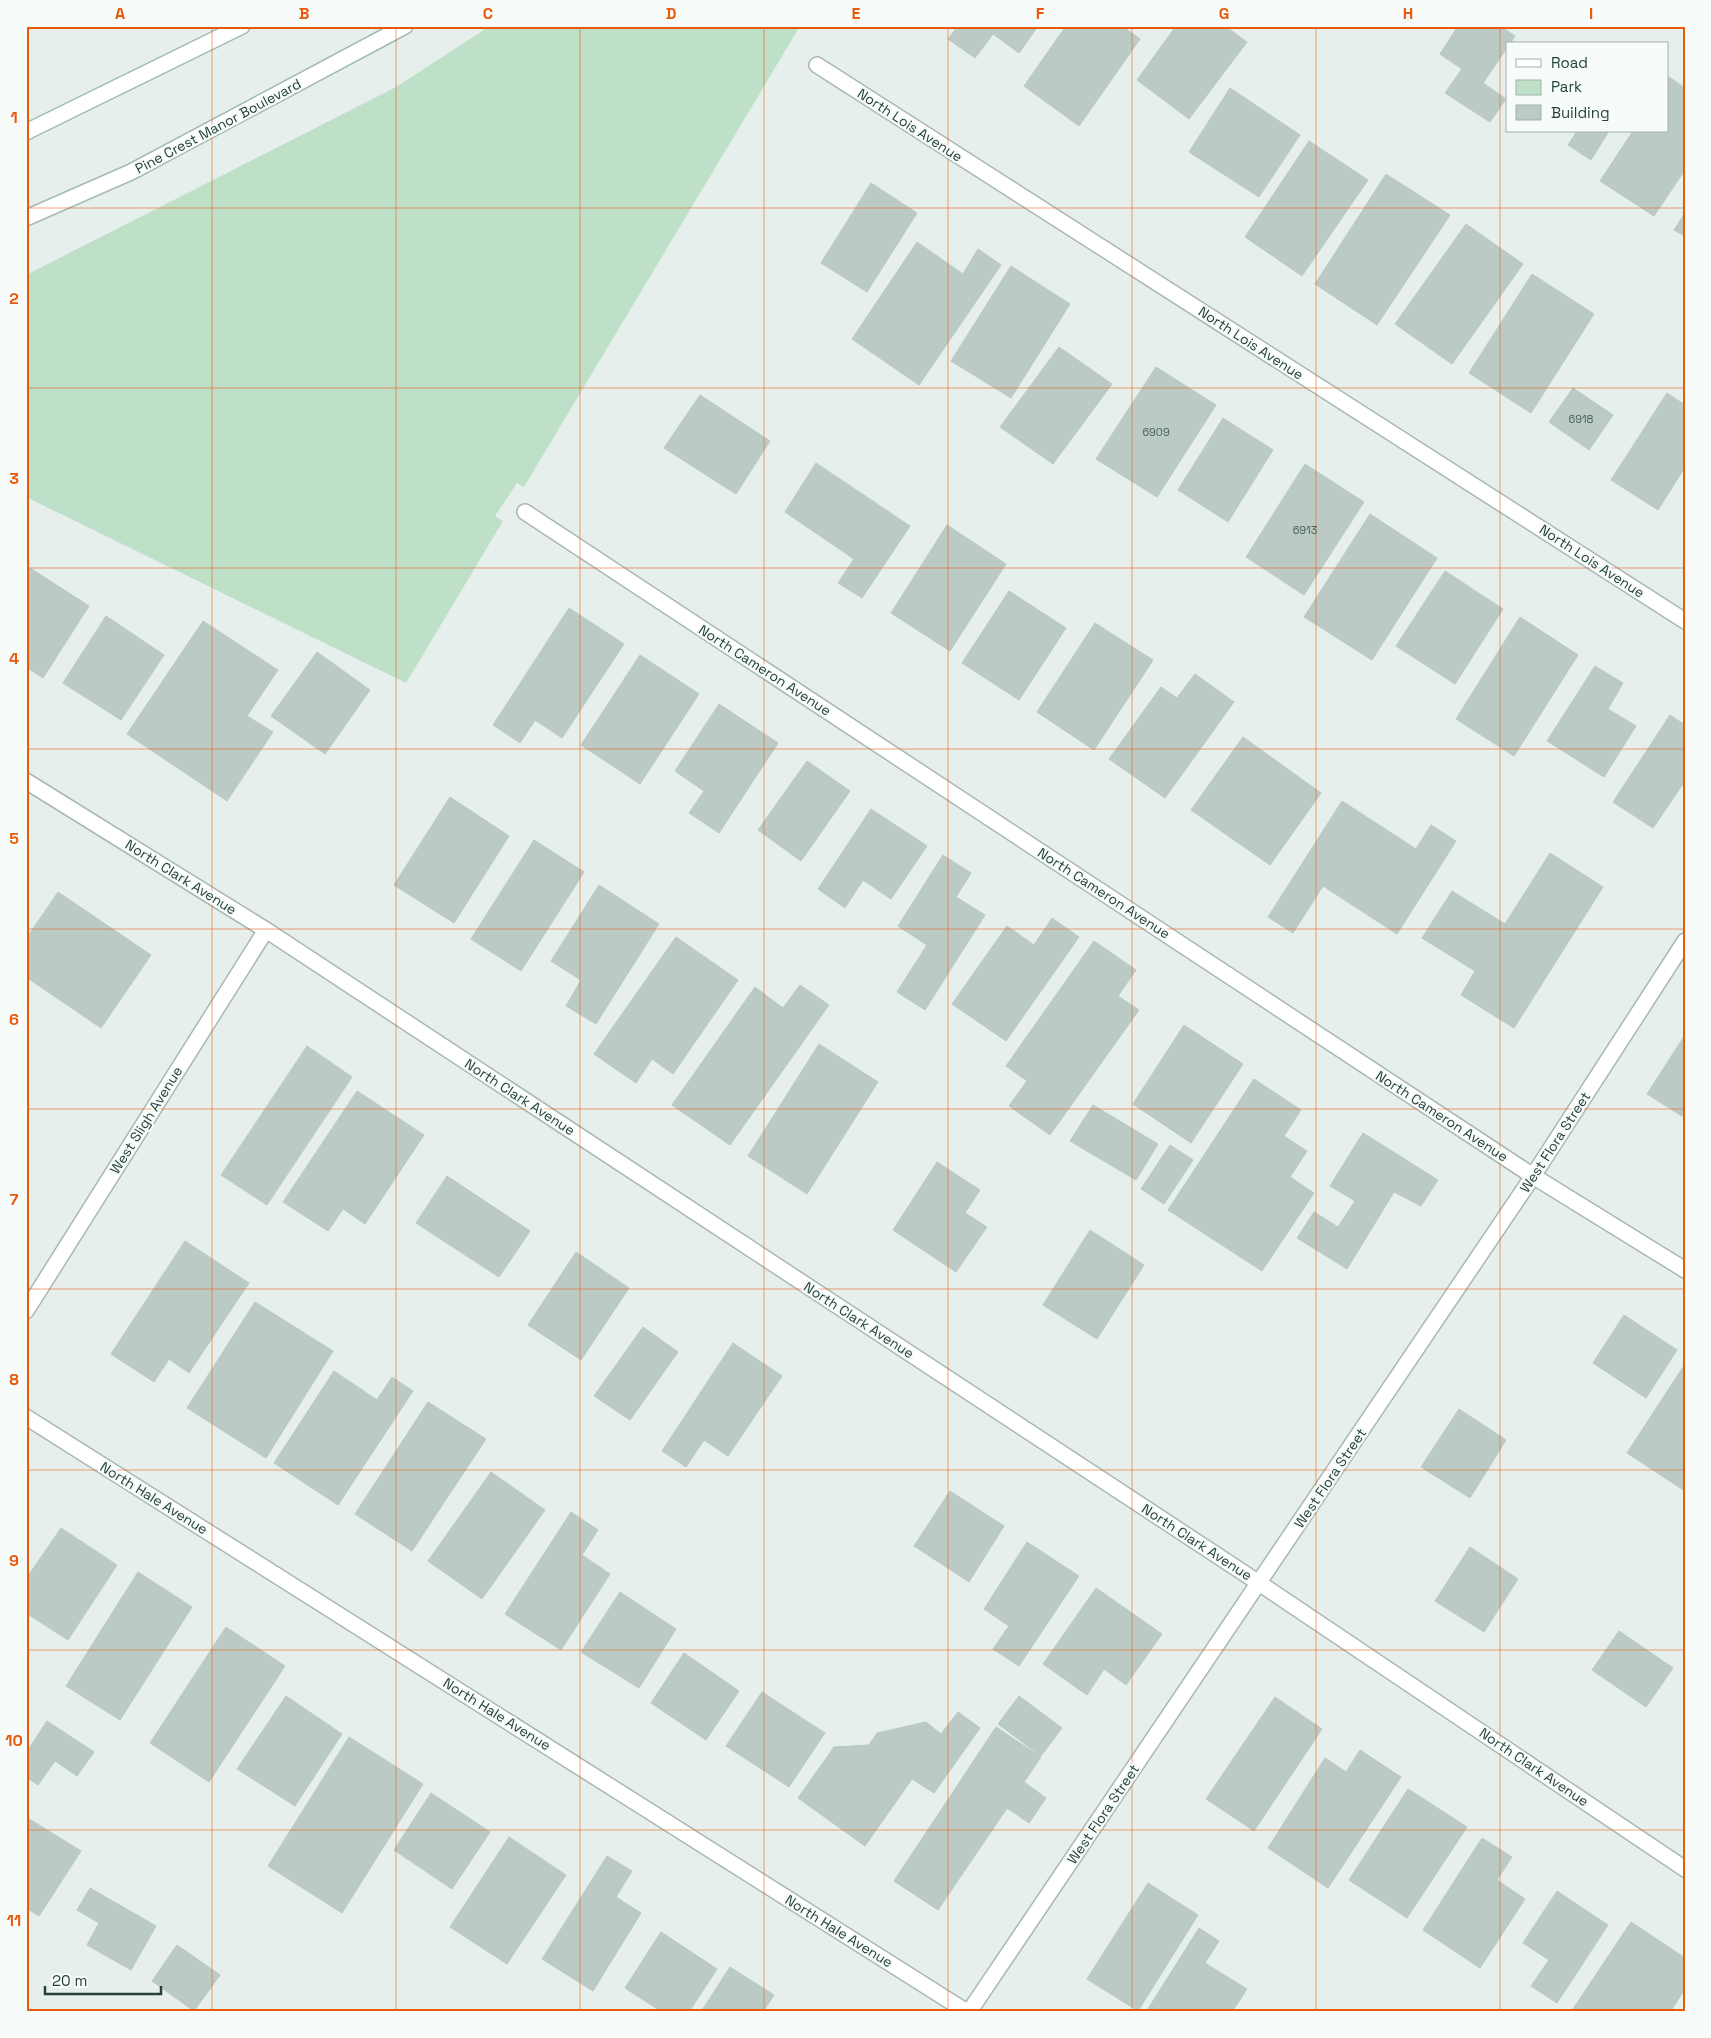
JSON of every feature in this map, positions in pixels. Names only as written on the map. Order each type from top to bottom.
[{"type":"street","points":[[26,132],[242,26]]},
{"type":"street","name":"Pine Crest Manor Boulevard","points":[[26,218],[131,172],[405,26]]},
{"type":"street","name":"North Lois Avenue","points":[[816,65],[1685,621]]},
{"type":"street","name":"North Cameron Avenue","points":[[525,512],[1533,1176],[1685,1270]]},
{"type":"street","name":"North Clark Avenue","points":[[26,781],[266,930],[1259,1583],[1685,1868]]},
{"type":"street","name":"West Sligh Avenue","points":[[26,1310],[266,930]]},
{"type":"street","name":"West Flora Street","points":[[968,2012],[1533,1176],[1685,940]]},
{"type":"street","name":"North Hale Avenue","points":[[26,1417],[968,2012]]},
{"type":"green space","points":[[490,26],[800,26],[524,487],[517,483],[495,516],[503,521],[406,683],[26,497],[26,275],[396,87]]},
{"type":"building","points":[[958,26],[1038,26],[1019,53],[993,34],[975,58],[948,39]]},
{"type":"building","points":[[1066,26],[1122,26],[1140,39],[1079,126],[1024,86]]},
{"type":"building","points":[[1176,26],[1225,26],[1247,42],[1189,119],[1137,80]]},
{"type":"building","points":[[1458,26],[1500,26],[1515,36],[1511,42],[1506,42],[1506,49],[1483,83],[1506,99],[1490,122],[1445,93],[1462,69],[1440,54]]},
{"type":"building","points":[[1669,77],[1685,88],[1685,170],[1654,216],[1600,181],[1632,132],[1668,132]]},
{"type":"building","points":[[1230,88],[1300,135],[1259,197],[1189,152]]},
{"type":"building","points":[[1576,132],[1608,132],[1591,160],[1568,145]]},
{"type":"building","points":[[1309,141],[1368,180],[1302,276],[1245,237]]},
{"type":"building","points":[[1386,174],[1450,215],[1377,325],[1315,284]]},
{"type":"building","points":[[871,183],[917,213],[867,292],[821,263]]},
{"type":"building","points":[[1685,213],[1685,236],[1674,230]]},
{"type":"building","points":[[1466,224],[1523,264],[1452,364],[1395,324]]},
{"type":"building","points":[[917,242],[963,274],[978,249],[1001,265],[919,385],[852,339]]},
{"type":"building","points":[[1011,266],[1070,304],[1011,398],[951,361]]},
{"type":"building","points":[[1532,274],[1594,314],[1531,413],[1469,373]]},
{"type":"building","points":[[1059,347],[1112,384],[1053,464],[1000,427]]},
{"type":"building","points":[[1156,367],[1216,405],[1157,497],[1096,459]]},
{"type":"building","points":[[1573,388],[1613,415],[1589,450],[1549,422]]},
{"type":"building","points":[[1667,393],[1685,405],[1685,467],[1658,510],[1611,480]]},
{"type":"building","points":[[700,395],[770,441],[736,494],[664,448]]},
{"type":"building","points":[[1223,418],[1273,450],[1228,522],[1178,490]]},
{"type":"building","points":[[816,463],[910,526],[862,598],[838,583],[854,559],[785,512]]},
{"type":"building","points":[[1305,464],[1364,502],[1304,595],[1246,557]]},
{"type":"building","points":[[1370,514],[1437,558],[1372,660],[1304,617]]},
{"type":"building","points":[[947,525],[1006,564],[950,651],[891,613]]},
{"type":"building","points":[[30,568],[89,606],[43,678],[26,667],[26,575]]},
{"type":"building","points":[[1445,571],[1503,609],[1455,684],[1396,646]]},
{"type":"building","points":[[1009,591],[1066,628],[1019,700],[962,663]]},
{"type":"building","points":[[569,608],[624,644],[562,738],[535,720],[520,743],[493,725]]},
{"type":"building","points":[[106,616],[164,655],[121,720],[63,683]]},
{"type":"building","points":[[1520,617],[1578,655],[1514,756],[1456,719]]},
{"type":"building","points":[[203,621],[278,670],[247,716],[273,732],[227,801],[127,734]]},
{"type":"building","points":[[1095,623],[1153,660],[1094,750],[1037,712]]},
{"type":"building","points":[[317,652],[370,690],[325,754],[271,716]]},
{"type":"building","points":[[640,655],[699,694],[640,784],[581,745]]},
{"type":"building","points":[[1595,666],[1623,683],[1608,709],[1636,726],[1604,777],[1547,741]]},
{"type":"building","points":[[1195,674],[1234,702],[1165,798],[1109,759],[1161,687],[1177,698]]},
{"type":"building","points":[[719,704],[778,743],[719,833],[689,813],[704,791],[675,771]]},
{"type":"building","points":[[1670,715],[1685,725],[1685,781],[1653,828],[1613,802]]},
{"type":"building","points":[[1243,737],[1321,793],[1270,865],[1191,810]]},
{"type":"building","points":[[807,761],[850,791],[801,861],[758,830]]},
{"type":"building","points":[[450,797],[509,836],[454,923],[394,885]]},
{"type":"building","points":[[1342,801],[1416,849],[1431,825],[1456,841],[1397,934],[1323,886],[1293,933],[1268,917]]},
{"type":"building","points":[[871,809],[927,846],[891,899],[863,880],[845,908],[818,889]]},
{"type":"building","points":[[534,840],[584,872],[521,971],[471,939]]},
{"type":"building","points":[[1550,853],[1603,887],[1514,1028],[1461,995],[1475,971],[1422,938],[1452,891],[1505,924]]},
{"type":"building","points":[[943,855],[971,873],[956,897],[985,915],[925,1010],[897,992],[927,945],[898,926]]},
{"type":"building","points":[[599,885],[659,924],[596,1024],[566,1006],[581,980],[551,961]]},
{"type":"building","points":[[58,892],[151,955],[101,1028],[26,977],[26,939]]},
{"type":"building","points":[[1052,918],[1079,937],[1006,1041],[952,1004],[1007,926],[1034,945]]},
{"type":"building","points":[[676,937],[738,980],[673,1074],[652,1059],[636,1083],[594,1054]]},
{"type":"building","points":[[1094,941],[1136,970],[1118,996],[1139,1010],[1050,1135],[1009,1106],[1027,1081],[1006,1066]]},
{"type":"building","points":[[800,985],[829,1005],[730,1145],[672,1105],[755,987],[783,1008]]},
{"type":"building","points":[[1184,1025],[1243,1064],[1191,1143],[1133,1104]]},
{"type":"building","points":[[1685,1035],[1685,1118],[1647,1094]]},
{"type":"building","points":[[819,1044],[878,1082],[807,1194],[748,1156]]},
{"type":"building","points":[[307,1046],[352,1077],[267,1205],[221,1175]]},
{"type":"building","points":[[1254,1079],[1301,1110],[1284,1136],[1307,1151],[1290,1177],[1314,1193],[1262,1271],[1168,1210]]},
{"type":"building","points":[[357,1091],[424,1135],[365,1224],[343,1209],[328,1231],[283,1202]]},
{"type":"building","points":[[1093,1105],[1158,1144],[1136,1180],[1070,1141]]},
{"type":"building","points":[[1363,1133],[1438,1180],[1421,1206],[1394,1192],[1347,1269],[1297,1238],[1314,1212],[1338,1227],[1355,1201],[1330,1186]]},
{"type":"building","points":[[1170,1145],[1193,1160],[1164,1204],[1141,1189]]},
{"type":"building","points":[[937,1162],[980,1190],[965,1213],[987,1227],[956,1272],[893,1230]]},
{"type":"building","points":[[447,1176],[530,1231],[499,1277],[416,1223]]},
{"type":"building","points":[[1090,1230],[1144,1265],[1097,1339],[1043,1305]]},
{"type":"building","points":[[185,1241],[249,1283],[189,1373],[169,1359],[154,1382],[111,1354]]},
{"type":"building","points":[[576,1252],[629,1288],[581,1360],[528,1325]]},
{"type":"building","points":[[255,1302],[333,1351],[266,1458],[187,1408]]},
{"type":"building","points":[[1624,1315],[1677,1350],[1646,1398],[1593,1363]]},
{"type":"building","points":[[643,1327],[678,1352],[630,1420],[594,1396]]},
{"type":"building","points":[[733,1343],[782,1376],[728,1456],[704,1440],[686,1467],[662,1451]]},
{"type":"building","points":[[1685,1364],[1685,1491],[1627,1453]]},
{"type":"building","points":[[334,1371],[377,1400],[392,1377],[413,1391],[338,1505],[274,1463]]},
{"type":"building","points":[[428,1402],[486,1439],[412,1551],[355,1514]]},
{"type":"building","points":[[1459,1409],[1506,1440],[1470,1498],[1421,1467]]},
{"type":"building","points":[[491,1472],[545,1510],[482,1599],[428,1561]]},
{"type":"building","points":[[950,1491],[1004,1526],[969,1582],[914,1546]]},
{"type":"building","points":[[571,1512],[598,1530],[582,1555],[610,1574],[561,1650],[505,1614]]},
{"type":"building","points":[[61,1528],[117,1565],[68,1640],[26,1613],[26,1579]]},
{"type":"building","points":[[1027,1542],[1079,1576],[1019,1666],[993,1649],[1009,1626],[984,1609]]},
{"type":"building","points":[[1470,1547],[1518,1579],[1484,1632],[1435,1601]]},
{"type":"building","points":[[138,1572],[192,1607],[120,1720],[66,1686]]},
{"type":"building","points":[[1096,1588],[1162,1634],[1126,1685],[1104,1669],[1087,1695],[1043,1664]]},
{"type":"building","points":[[620,1592],[676,1629],[639,1688],[581,1652]]},
{"type":"building","points":[[226,1627],[285,1666],[209,1782],[150,1743]]},
{"type":"building","points":[[1619,1631],[1673,1668],[1646,1707],[1592,1670]]},
{"type":"building","points":[[684,1653],[739,1691],[706,1740],[651,1703]]},
{"type":"building","points":[[762,1692],[825,1733],[789,1787],[726,1746]]},
{"type":"building","points":[[286,1696],[342,1734],[295,1806],[237,1769]]},
{"type":"building","points":[[1019,1696],[1062,1728],[1041,1756],[998,1724]]},
{"type":"building","points":[[1275,1697],[1322,1729],[1254,1831],[1206,1799]]},
{"type":"building","points":[[958,1712],[980,1728],[934,1793],[912,1779],[865,1846],[798,1798],[834,1747],[869,1745],[877,1733],[926,1722],[941,1734]]},
{"type":"building","points":[[47,1721],[94,1752],[77,1776],[55,1761],[38,1785],[26,1777],[26,1753]]},
{"type":"building","points":[[996,1727],[1041,1757],[1024,1782],[1046,1798],[1029,1823],[1007,1808],[938,1910],[894,1881]]},
{"type":"building","points":[[349,1737],[423,1784],[342,1913],[268,1866]]},
{"type":"building","points":[[1360,1750],[1401,1777],[1328,1888],[1268,1848],[1325,1758],[1346,1772]]},
{"type":"building","points":[[1408,1789],[1467,1827],[1407,1918],[1349,1880]]},
{"type":"building","points":[[431,1793],[490,1832],[452,1889],[394,1850]]},
{"type":"building","points":[[26,1817],[81,1851],[39,1916],[26,1908]]},
{"type":"building","points":[[509,1837],[566,1875],[507,1964],[450,1927]]},
{"type":"building","points":[[1482,1838],[1512,1857],[1497,1880],[1525,1899],[1480,1968],[1423,1930]]},
{"type":"building","points":[[607,1856],[632,1871],[616,1897],[641,1913],[593,1991],[542,1959]]},
{"type":"building","points":[[1148,1883],[1198,1915],[1138,2011],[1087,1979]]},
{"type":"building","points":[[90,1888],[156,1926],[131,1970],[87,1945],[99,1923],[77,1910]]},
{"type":"building","points":[[1557,1891],[1608,1925],[1557,2003],[1531,1986],[1549,1960],[1523,1943]]},
{"type":"building","points":[[1631,1922],[1685,1958],[1685,1989],[1670,2012],[1577,2012],[1573,2009]]},
{"type":"building","points":[[1199,1928],[1219,1941],[1205,1963],[1247,1989],[1232,2012],[1146,2012]]},
{"type":"building","points":[[661,1932],[717,1969],[689,2012],[662,2012],[625,1988]]},
{"type":"building","points":[[177,1945],[220,1975],[194,2011],[152,1981]]},
{"type":"building","points":[[730,1967],[774,1995],[763,2012],[701,2012]]}]
